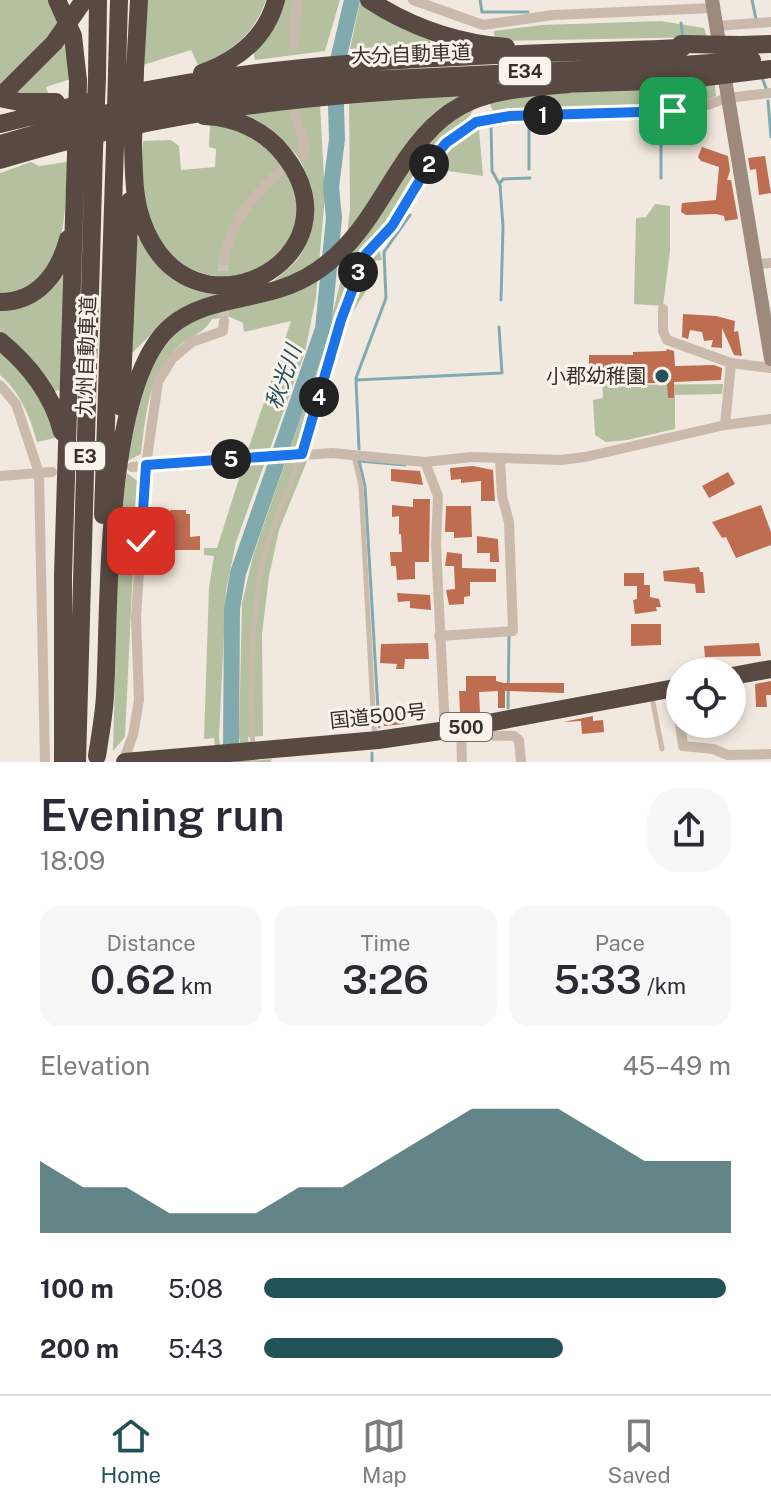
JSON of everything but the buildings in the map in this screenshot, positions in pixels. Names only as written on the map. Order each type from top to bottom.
[{"type":"highway","points":[[57,0],[73,36],[90,146],[59,469]]},
{"type":"highway","points":[[78,81],[83,0]]},
{"type":"highway","points":[[0,97],[54,43],[83,0]]},
{"type":"highway","name":"九州自動車道","points":[[77,762],[90,146],[97,78],[98,0]]},
{"type":"highway","name":"九州自動車道","points":[[97,759],[124,144],[126,72],[119,0]]},
{"type":"highway","points":[[126,72],[137,0]]},
{"type":"highway","points":[[149,89],[227,62],[250,46],[265,28],[276,0]]},
{"type":"highway","points":[[369,0],[388,12],[445,37],[505,47],[682,59],[771,69]]},
{"type":"highway","name":"大分自動車道","points":[[104,107],[149,89],[366,72],[682,59],[740,45],[771,44]]},
{"type":"highway","name":"大分自動車道","points":[[366,72],[452,58],[771,59]]},
{"type":"highway","points":[[118,480],[135,386],[146,357],[161,336],[180,320],[203,308],[277,290],[304,279],[334,259],[371,214],[418,141],[455,108],[504,90],[570,84],[682,59]]},
{"type":"highway","points":[[366,72],[570,84]]},
{"type":"highway","points":[[0,97],[19,102],[48,103],[189,77],[312,76]]},
{"type":"highway","points":[[0,162],[27,152],[312,76]]},
{"type":"highway","name":"大分自動車道","points":[[104,107],[206,95],[312,76]]},
{"type":"highway","name":"E34","points":[[0,123],[46,113],[104,107]]},
{"type":"highway","name":"E34","points":[[0,144],[104,107]]},
{"type":"highway","points":[[0,162],[90,146],[201,116],[227,119],[261,134],[287,158],[301,188],[304,219],[292,250],[269,273],[245,284],[219,286],[184,274],[163,258],[143,224],[124,144]]},
{"type":"highway","points":[[27,152],[90,146],[161,118]]},
{"type":"highway","points":[[97,759],[105,699],[118,480],[124,144]]},
{"type":"highway","points":[[0,302],[14,301],[32,294],[47,281],[59,263],[90,146]]},
{"type":"highway","points":[[0,341],[29,368],[46,391],[59,419],[63,762]]},
{"type":"highway","points":[[746,673],[771,669]]},
{"type":"highway","name":"国道500号","points":[[124,762],[378,740],[666,689]]},
{"type":"street","points":[[294,47],[297,0]]},
{"type":"street","points":[[413,0],[482,29],[553,15],[713,4],[727,98],[764,264],[771,359]]},
{"type":"street","points":[[716,26],[771,22]]},
{"type":"street","points":[[366,254],[392,226],[432,160],[446,143],[460,131],[485,119],[673,111],[727,98],[771,93]]},
{"type":"street","points":[[483,105],[485,119]]},
{"type":"street","points":[[294,112],[304,142],[304,155]]},
{"type":"street","points":[[223,261],[232,226],[244,206],[278,173]]},
{"type":"street","points":[[663,309],[663,331],[667,340],[731,363],[771,368]]},
{"type":"street","points":[[124,762],[139,700],[136,617],[146,465],[158,382],[172,359],[192,342],[223,331],[224,321]]},
{"type":"street","points":[[725,425],[731,363]]},
{"type":"street","points":[[0,385],[16,404],[39,473],[45,762]]},
{"type":"street","points":[[132,467],[300,454],[354,455],[425,462],[585,457],[725,425],[771,419]]},
{"type":"street","points":[[439,636],[513,631],[509,522],[502,496],[500,458]]},
{"type":"street","points":[[425,462],[438,496],[439,636],[453,729],[462,762]]},
{"type":"street","points":[[0,476],[59,469]]},
{"type":"street","points":[[453,729],[475,735],[514,736],[519,740],[521,762]]},
{"type":"street","points":[[682,738],[683,746],[713,749],[728,758],[771,754]]},
{"type":"lane","points":[[253,753],[257,613],[262,563],[300,454],[341,320],[366,254]]},
{"type":"lane","points":[[354,455],[361,486],[374,728],[378,740]]},
{"type":"lane","points":[[651,692],[662,749]]},
{"type":"green space","points":[[0,0],[49,0],[60,16],[71,79],[46,87],[49,96],[17,96],[0,90]]},
{"type":"green space","points":[[145,0],[266,0],[248,33],[221,55],[198,65],[191,50],[143,65]]},
{"type":"green space","points":[[283,0],[340,0],[325,51],[255,60],[253,50],[275,27]]},
{"type":"green space","points":[[360,2],[431,39],[430,43],[350,49]]},
{"type":"green space","points":[[661,21],[704,28],[707,37],[495,41],[494,31],[542,25]]},
{"type":"green space","points":[[715,85],[716,96],[698,103],[672,106],[494,113],[488,100],[540,94]]},
{"type":"green space","points":[[459,93],[460,97],[435,112],[412,137],[422,145],[475,104],[464,123],[434,149],[392,216],[375,236],[382,260],[373,261],[366,291],[347,321],[307,461],[279,530],[269,576],[262,634],[263,736],[248,737],[251,761],[272,759],[270,762],[243,762],[239,736],[242,603],[253,556],[323,353],[343,271],[350,209],[349,101]]},
{"type":"green space","points":[[320,104],[325,196],[316,297],[305,352],[236,542],[226,591],[219,737],[222,762],[216,762],[214,738],[204,739],[209,587],[214,556],[204,555],[204,548],[217,548],[243,466],[156,468],[161,459],[248,450],[291,321],[244,332],[243,323],[230,317],[212,319],[201,332],[178,347],[154,382],[141,454],[127,461],[146,370],[180,327],[287,281],[272,282],[296,261],[308,237],[312,209],[304,167],[286,144],[243,116],[243,112]]},
{"type":"green space","points":[[210,123],[256,139],[274,154],[288,174],[297,209],[290,238],[273,260],[248,273],[219,276],[190,268],[165,248],[144,204],[143,141],[171,140],[179,146],[181,170],[215,167],[216,149],[209,147]]},
{"type":"green space","points":[[479,129],[483,176],[434,169],[453,144]]},
{"type":"green space","points":[[31,162],[39,166],[67,162],[62,231],[52,265],[43,278],[28,290],[0,296],[0,173]]},
{"type":"green space","points":[[655,204],[670,206],[670,251],[663,306],[634,304],[636,218],[646,217]]},
{"type":"green space","points":[[141,238],[156,262],[234,294],[169,317],[132,353],[135,239]]},
{"type":"green space","points":[[60,274],[66,275],[62,390],[55,391],[29,357],[0,331],[0,309]]},
{"type":"green space","points":[[0,352],[34,390],[55,438],[37,442],[24,406],[0,375]]},
{"type":"green space","points":[[602,373],[633,373],[634,385],[723,384],[722,394],[675,395],[675,429],[606,442],[595,435],[593,400],[603,398]]},
{"type":"green space","points":[[127,473],[137,481],[125,737],[113,751],[119,528]]},
{"type":"waterway","name":"秋光川","points":[[235,762],[231,746],[232,609],[238,573],[323,329],[334,218],[331,187],[337,139],[335,73],[352,0]]},
{"type":"waterway","points":[[480,0],[482,12],[528,12]]},
{"type":"waterway","points":[[752,0],[756,19]]},
{"type":"waterway","points":[[681,23],[683,39]]},
{"type":"waterway","points":[[761,75],[766,88]]},
{"type":"waterway","points":[[682,104],[690,94],[689,86]]},
{"type":"waterway","points":[[768,101],[771,137]]},
{"type":"waterway","points":[[661,178],[661,126],[669,119]]},
{"type":"waterway","points":[[529,123],[529,169]]},
{"type":"waterway","points":[[491,125],[492,171],[500,185],[503,227],[501,300]]},
{"type":"waterway","points":[[500,183],[503,179],[530,178]]},
{"type":"waterway","points":[[356,378],[386,298],[384,252],[410,215]]},
{"type":"waterway","points":[[359,449],[356,380],[502,373],[499,327]]},
{"type":"waterway","points":[[379,727],[365,486],[359,461],[405,465]]},
{"type":"waterway","points":[[508,708],[509,636]]},
{"type":"waterway","points":[[372,753],[372,762]]},
{"type":"tunnel","points":[[223,261],[224,321]]},
{"type":"place","name":"小郡幼稚園","points":[[662,376]]},
{"type":"route","points":[[141,541],[146,465],[302,454],[341,320],[366,254],[392,226],[432,160],[460,131],[485,119],[510,116],[673,111]]}]
